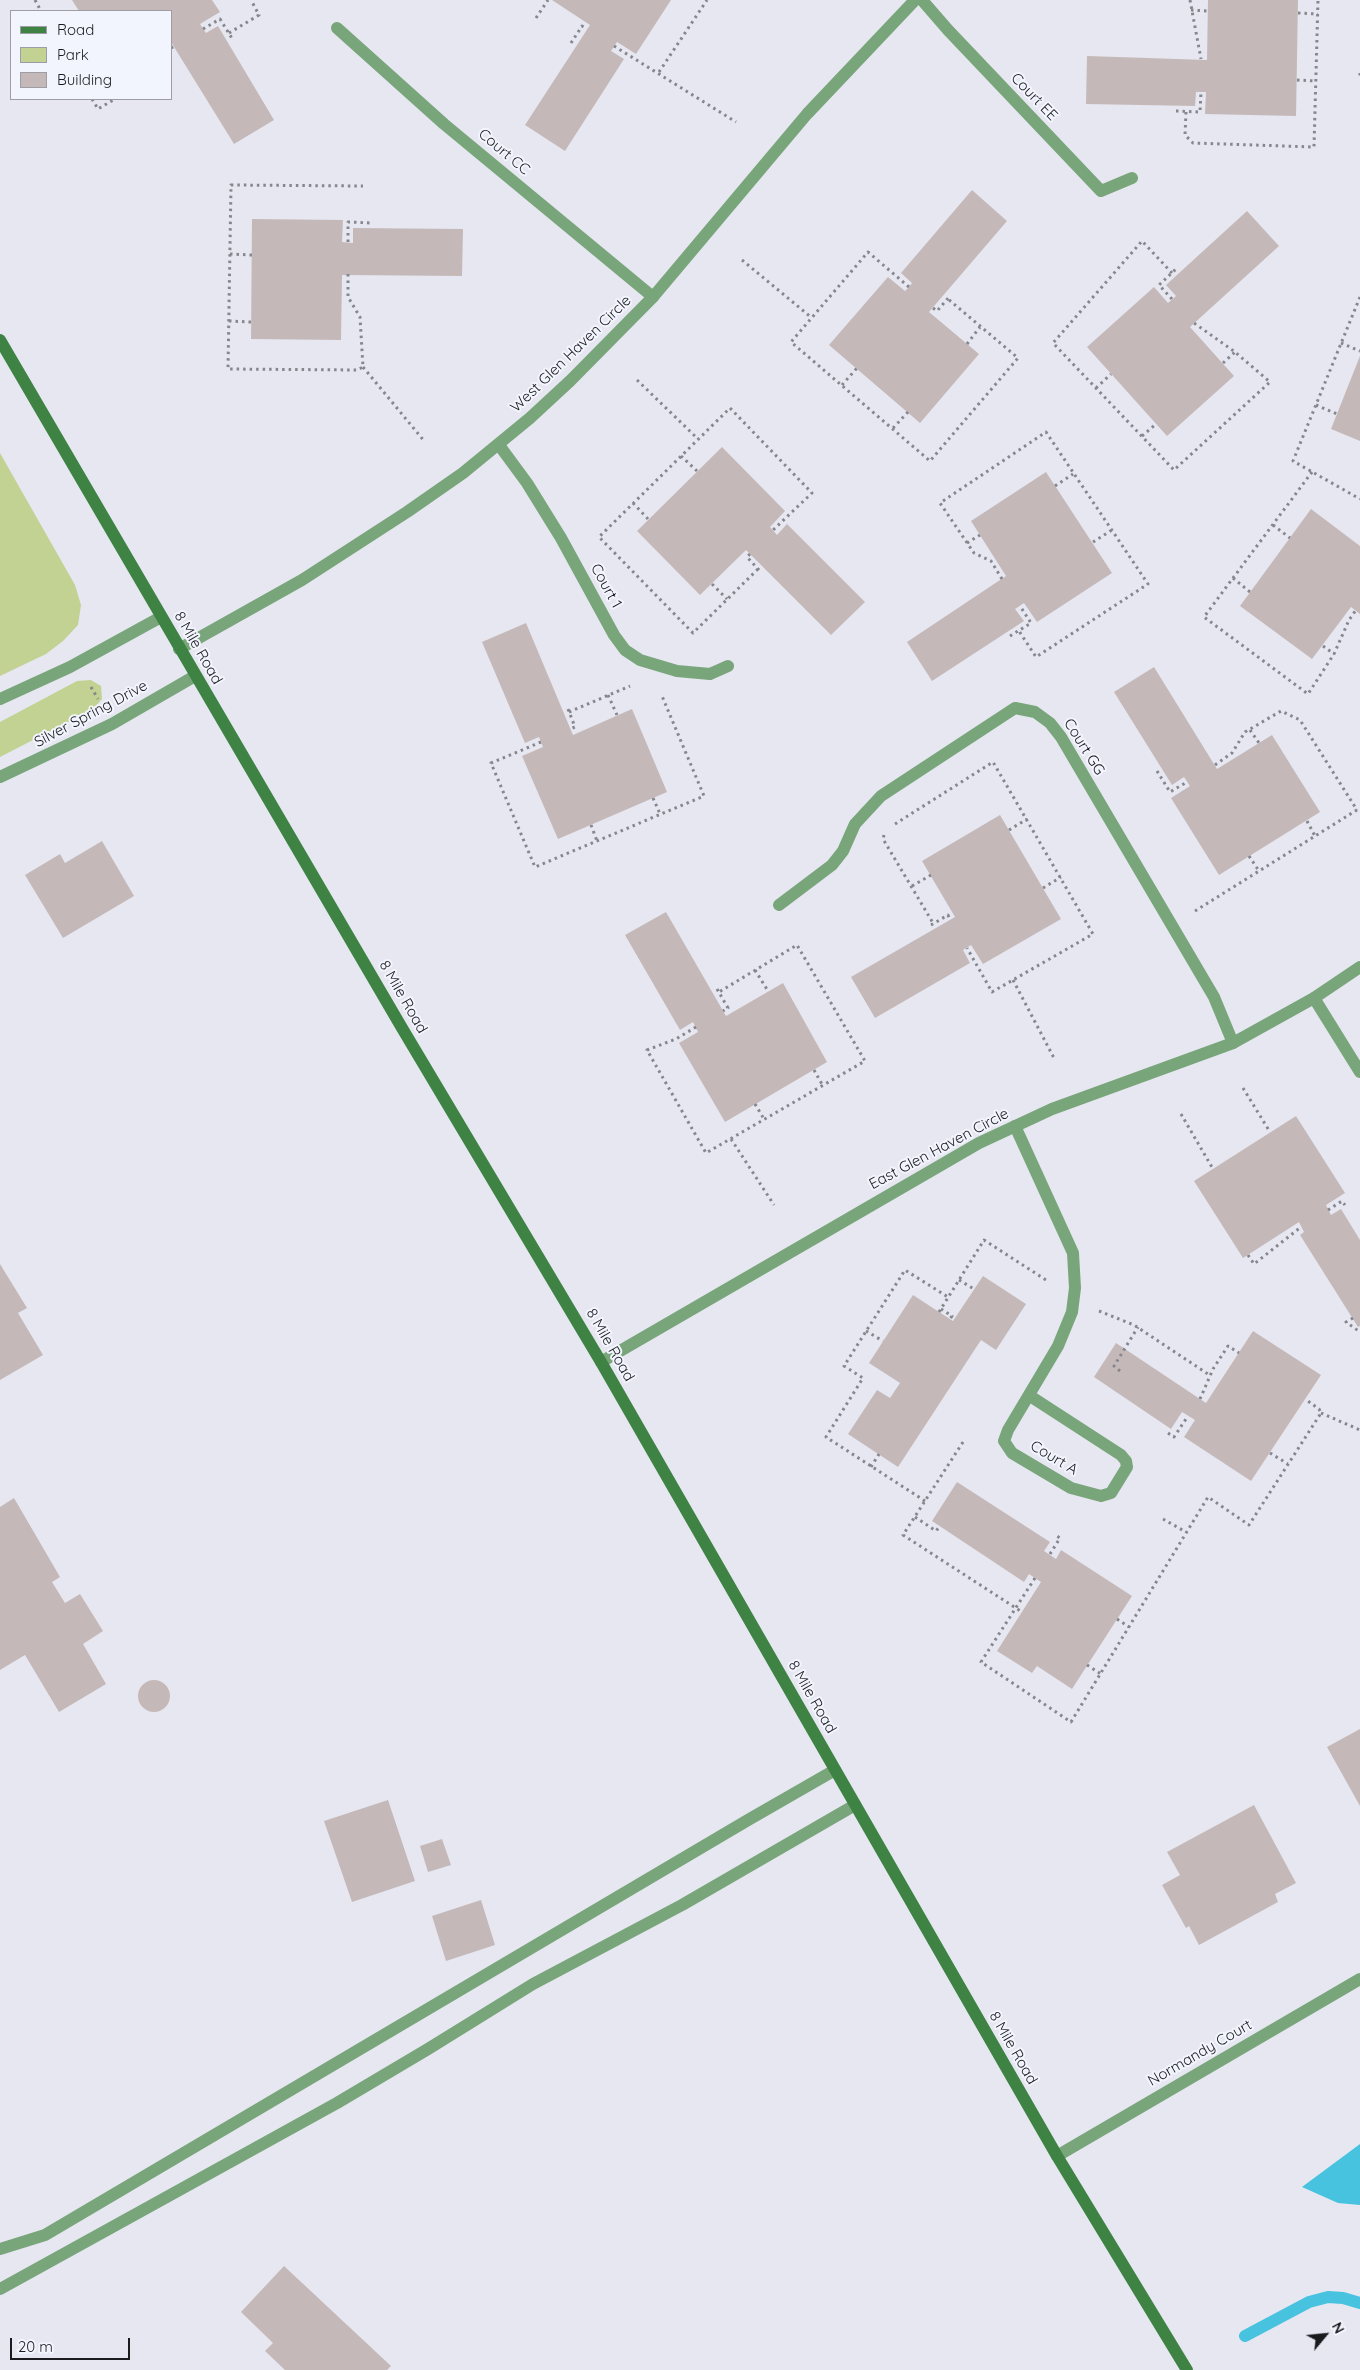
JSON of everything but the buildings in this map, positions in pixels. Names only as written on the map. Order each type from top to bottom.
[{"type":"main road","name":"8 Mile Road","points":[[0,340],[160,617],[601,1362],[1057,2156],[1187,2370]]},
{"type":"street","name":"West Glen Haven Circle","points":[[179,649],[302,580],[407,512],[499,445],[570,381],[653,297],[808,114],[915,0]]},
{"type":"street","name":"Court EE","points":[[922,0],[948,30],[1101,191],[1132,178]]},
{"type":"street","name":"Court CC","points":[[337,28],[444,124],[653,297]]},
{"type":"street","name":"Court 1","points":[[499,445],[532,491],[561,538],[614,635],[625,650],[640,660],[677,671],[710,674],[728,666]]},
{"type":"street","points":[[0,700],[70,667],[160,617]]},
{"type":"street","name":"Silver Spring Drive","points":[[0,777],[112,724],[195,676]]},
{"type":"street","name":"Court GG","points":[[779,904],[832,865],[843,852],[855,824],[881,796],[1015,708],[1035,712],[1050,723],[1061,737],[1214,997],[1233,1043]]},
{"type":"street","name":"East Glen Haven Circle","points":[[601,1362],[979,1143],[1052,1109],[1233,1043],[1314,998],[1360,967]]},
{"type":"street","points":[[1314,998],[1360,1072]]},
{"type":"street","name":"Court A","points":[[1015,1126],[1073,1253],[1075,1271],[1072,1312],[1058,1346],[1005,1436],[1004,1441],[1008,1448],[1071,1488],[1101,1496],[1111,1493],[1127,1467],[1126,1461],[1121,1455],[1030,1396]]},
{"type":"street","points":[[0,2248],[45,2235],[835,1770]]},
{"type":"street","points":[[0,2289],[344,2099],[533,1984],[682,1905],[855,1805]]},
{"type":"street","name":"Normandy Court","points":[[1057,2156],[1360,1979]]},
{"type":"path","points":[[229,33],[259,15],[251,0]]},
{"type":"path","points":[[536,18],[548,0]]},
{"type":"path","points":[[659,72],[707,0]]},
{"type":"path","points":[[1190,0],[1201,59]]},
{"type":"path","points":[[1186,112],[1185,135],[1193,143],[1314,147],[1318,0]]},
{"type":"path","points":[[1191,10],[1208,11]]},
{"type":"path","points":[[1298,13],[1318,14]]},
{"type":"path","points":[[203,29],[220,19],[232,40]]},
{"type":"path","points":[[572,43],[582,26],[587,29]]},
{"type":"path","points":[[614,46],[659,72],[736,122]]},
{"type":"path","points":[[1297,80],[1316,81]]},
{"type":"path","points":[[1176,111],[1200,112],[1201,92]]},
{"type":"path","points":[[93,100],[98,109],[113,100]]},
{"type":"path","points":[[363,367],[358,370],[228,369],[231,185],[364,186]]},
{"type":"path","points":[[348,242],[348,222],[372,223]]},
{"type":"path","points":[[1172,272],[1142,241],[1053,343],[1174,470],[1270,382],[1235,352],[1194,323]]},
{"type":"path","points":[[909,287],[868,252],[791,342],[930,461],[1018,358],[980,327],[949,297],[938,311],[933,308]]},
{"type":"path","points":[[230,254],[252,255]]},
{"type":"path","points":[[742,260],[812,318]]},
{"type":"path","points":[[1172,299],[1159,285],[1177,268]]},
{"type":"path","points":[[348,274],[348,297],[360,317],[363,367],[425,442]]},
{"type":"path","points":[[1360,297],[1293,461],[1360,499]]},
{"type":"path","points":[[229,321],[251,322]]},
{"type":"path","points":[[967,344],[980,327]]},
{"type":"path","points":[[1341,343],[1360,350]]},
{"type":"path","points":[[1223,363],[1235,352]]},
{"type":"path","points":[[842,385],[857,368]]},
{"type":"path","points":[[1096,388],[1111,374]]},
{"type":"path","points":[[638,380],[698,439]]},
{"type":"path","points":[[1316,405],[1337,414]]},
{"type":"path","points":[[750,554],[747,557],[759,570],[693,633],[599,537],[730,408],[812,493],[773,530]]},
{"type":"path","points":[[893,428],[908,412]]},
{"type":"path","points":[[1142,436],[1156,424]]},
{"type":"path","points":[[1002,579],[991,561],[974,553],[940,503],[1046,432],[1148,584],[1036,657],[1019,631]]},
{"type":"path","points":[[681,456],[697,471]]},
{"type":"path","points":[[1312,472],[1204,617],[1308,694],[1334,654],[1349,620],[1356,610]]},
{"type":"path","points":[[1055,486],[1074,474]]},
{"type":"path","points":[[633,503],[648,519]]},
{"type":"path","points":[[1273,524],[1290,538]]},
{"type":"path","points":[[1093,542],[1112,530]]},
{"type":"path","points":[[967,543],[980,535]]},
{"type":"path","points":[[1233,578],[1250,592]]},
{"type":"path","points":[[712,584],[727,599]]},
{"type":"path","points":[[1010,636],[1031,623],[1020,606]]},
{"type":"path","points":[[1323,646],[1334,654]]},
{"type":"path","points":[[88,680],[100,702]]},
{"type":"path","points":[[570,729],[575,727],[568,710],[637,683]]},
{"type":"path","points":[[541,742],[491,763],[535,867],[704,796],[660,691]]},
{"type":"path","points":[[608,695],[617,715]]},
{"type":"path","points":[[1192,912],[1359,809],[1300,720],[1281,711],[1244,732],[1232,753],[1215,764]]},
{"type":"path","points":[[1250,730],[1259,743]]},
{"type":"path","points":[[893,826],[993,762],[1093,934],[992,992],[967,948]]},
{"type":"path","points":[[1157,771],[1170,792],[1187,782]]},
{"type":"path","points":[[653,798],[660,814]]},
{"type":"path","points":[[1009,830],[1027,819]]},
{"type":"path","points":[[1306,820],[1316,836]]},
{"type":"path","points":[[591,824],[597,841]]},
{"type":"path","points":[[885,831],[883,840],[912,886],[932,924],[948,915],[950,920]]},
{"type":"path","points":[[1249,856],[1259,871]]},
{"type":"path","points":[[912,886],[931,875]]},
{"type":"path","points":[[1043,888],[1061,877]]},
{"type":"path","points":[[696,1027],[676,1039],[647,1050],[706,1153],[865,1061],[797,945],[718,991],[728,1008],[723,1011]]},
{"type":"path","points":[[755,970],[768,991]]},
{"type":"path","points":[[1013,980],[1055,1060]]},
{"type":"path","points":[[814,1070],[823,1086]]},
{"type":"path","points":[[1243,1088],[1270,1132]]},
{"type":"path","points":[[755,1104],[764,1120]]},
{"type":"path","points":[[1181,1114],[1213,1169]]},
{"type":"path","points":[[731,1139],[774,1205]]},
{"type":"path","points":[[1328,1210],[1342,1201],[1345,1205]]},
{"type":"path","points":[[1248,1255],[1254,1264],[1301,1227]]},
{"type":"path","points":[[950,1319],[952,1316],[940,1311],[984,1240],[1048,1281]]},
{"type":"path","points":[[925,1501],[826,1437],[863,1378],[844,1366],[906,1270],[948,1297]]},
{"type":"path","points":[[959,1280],[974,1289]]},
{"type":"path","points":[[1092,1308],[1138,1328],[1211,1376]]},
{"type":"path","points":[[1352,1318],[1346,1322],[1360,1332]]},
{"type":"path","points":[[1120,1371],[1114,1366],[1138,1328]]},
{"type":"path","points":[[866,1331],[883,1341]]},
{"type":"path","points":[[1200,1399],[1228,1346],[1239,1353]]},
{"type":"path","points":[[1305,1400],[1319,1409],[1321,1413],[1360,1430]]},
{"type":"path","points":[[1035,1578],[981,1662],[1071,1722],[1208,1497],[1249,1525],[1321,1413]]},
{"type":"path","points":[[1168,1433],[1174,1437],[1188,1416]]},
{"type":"path","points":[[963,1442],[903,1535],[1022,1612]]},
{"type":"path","points":[[1270,1453],[1288,1464]]},
{"type":"path","points":[[871,1467],[879,1454]]},
{"type":"path","points":[[915,1517],[936,1531],[940,1526]]},
{"type":"path","points":[[1163,1518],[1187,1532]]},
{"type":"path","points":[[1050,1554],[1060,1538],[1054,1534]]},
{"type":"path","points":[[1117,1619],[1129,1627]]},
{"type":"path","points":[[1087,1666],[1100,1674]]},
{"type":"green space","points":[[0,453],[75,585],[81,605],[78,625],[63,641],[46,654],[0,676]]},
{"type":"green space","points":[[91,680],[101,686],[102,699],[93,709],[0,757],[0,722],[77,681]]},
{"type":"water","points":[[1360,2144],[1360,2205],[1338,2203],[1302,2187]]},
{"type":"waterway","points":[[1245,2336],[1309,2302],[1328,2297],[1343,2298],[1360,2303]]}]
